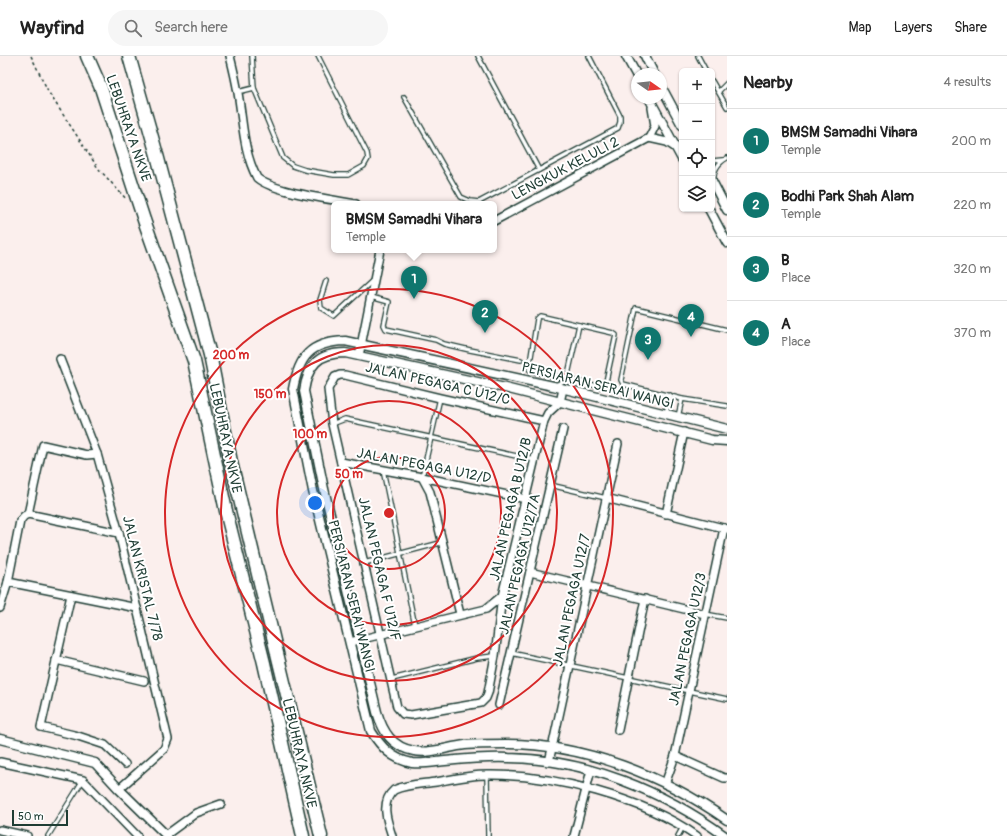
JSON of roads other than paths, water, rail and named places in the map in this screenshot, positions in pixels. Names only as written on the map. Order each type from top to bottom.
[{"type":"highway","name":"LEBUHRAYA NKVE","points":[[87,56],[101,88],[144,220],[194,360],[226,511],[264,663],[303,836]]},
{"type":"highway","name":"LEBUHRAYA NKVE","points":[[129,56],[210,355],[231,462],[321,836]]},
{"type":"street","points":[[230,56],[238,92],[244,135],[251,164],[257,178],[269,185],[341,201]]},
{"type":"street","points":[[626,56],[633,68]]},
{"type":"street","points":[[645,56],[651,68]]},
{"type":"street","points":[[667,97],[679,119]]},
{"type":"street","points":[[651,104],[655,126],[649,138],[667,142],[676,148]]},
{"type":"street","points":[[652,104],[679,154]]},
{"type":"street","name":"LENGKUK KELULI 2","points":[[497,219],[649,138]]},
{"type":"street","points":[[715,187],[727,210]]},
{"type":"street","points":[[711,212],[727,243]]},
{"type":"street","points":[[359,356],[379,253]]},
{"type":"street","name":"PERSIARAN SERAI WANGI","points":[[725,836],[677,804],[639,787],[591,770],[549,762],[508,758],[412,762],[394,757],[381,746],[371,731],[313,491],[293,390],[296,373],[301,362],[312,349],[334,341],[345,341],[553,386],[727,429]]},
{"type":"street","name":"PERSIARAN SERAI WANGI","points":[[727,441],[712,440],[505,388],[345,354],[324,356],[311,368],[306,377],[304,391],[324,489],[381,727],[388,737],[398,746],[414,751],[426,751],[466,745],[509,744],[552,748],[595,757],[683,792],[727,820]]},
{"type":"street","name":"JALAN KRISTAL 7/78","points":[[60,359],[97,454],[119,533],[168,739],[164,749],[119,789]]},
{"type":"street","name":"JALAN PEGAGA C U12/C","points":[[330,382],[340,374],[544,421]]},
{"type":"street","name":"JALAN PEGAGA F U12/F","points":[[330,382],[328,397],[332,424],[363,563],[392,679],[397,707],[403,714],[411,715],[484,701],[488,693],[496,656]]},
{"type":"street","points":[[560,402],[563,389]]},
{"type":"street","name":"JALAN PEGAGA B U12/B","points":[[350,642],[381,633],[486,609],[502,596],[544,421],[548,413],[560,402]]},
{"type":"street","name":"JALAN PEGAGA U12/7A","points":[[499,705],[563,429]]},
{"type":"street","points":[[666,514],[684,432]]},
{"type":"street","name":"JALAN PEGAGA U12/7","points":[[549,762],[618,444]]},
{"type":"street","points":[[28,514],[43,445],[87,455],[97,454]]},
{"type":"street","name":"JALAN PEGAGA U12/D","points":[[341,462],[526,499]]},
{"type":"street","points":[[422,477],[430,492],[444,542],[460,614]]},
{"type":"street","points":[[606,498],[726,528]]},
{"type":"street","points":[[0,608],[8,582],[20,521],[24,516],[28,514],[119,533]]},
{"type":"street","name":"JALAN PEGAGA U12/3","points":[[665,784],[674,756],[705,614],[726,528]]},
{"type":"street","points":[[530,572],[705,614]]},
{"type":"street","points":[[8,582],[137,608]]},
{"type":"street","points":[[71,595],[41,727],[78,736],[105,745],[125,764]]},
{"type":"street","points":[[496,656],[502,596]]},
{"type":"street","points":[[618,730],[646,599]]},
{"type":"street","points":[[56,660],[144,681]]},
{"type":"street","points":[[0,739],[95,763],[119,789],[167,835],[196,813],[221,804]]},
{"type":"street","points":[[674,756],[727,778]]},
{"type":"street","points":[[0,762],[84,780],[137,836]]},
{"type":"street","points":[[574,836],[591,770]]},
{"type":"street","points":[[392,836],[386,805],[389,794],[394,790],[445,780],[487,775],[545,779],[586,788],[635,804],[684,826],[697,836]]},
{"type":"street","points":[[0,830],[27,836]]},
{"type":"lane","points":[[252,56],[254,88],[283,158],[293,166],[305,170],[348,176],[364,166],[368,159],[367,153],[318,56]]},
{"type":"lane","points":[[478,56],[539,170]]},
{"type":"lane","points":[[482,201],[618,128],[620,116],[589,56]]},
{"type":"lane","points":[[698,56],[704,68]]},
{"type":"lane","points":[[719,92],[727,83]]},
{"type":"lane","points":[[715,86],[726,102],[727,107]]},
{"type":"lane","points":[[238,92],[254,88]]},
{"type":"lane","points":[[404,97],[461,197],[470,201]]},
{"type":"lane","points":[[715,161],[727,158]]},
{"type":"lane","points":[[714,176],[722,160]]},
{"type":"lane","points":[[326,281],[320,300],[321,308],[334,316],[374,279]]},
{"type":"lane","points":[[371,297],[389,302],[384,325],[386,329],[436,340],[444,344],[470,350],[521,360]]},
{"type":"lane","points":[[727,330],[636,308],[621,382],[623,384],[682,399],[727,406]]},
{"type":"lane","points":[[542,316],[614,333],[616,335],[606,385],[602,387],[567,379],[531,371],[529,369],[537,319],[542,316]]},
{"type":"lane","points":[[567,379],[579,325]]},
{"type":"lane","points":[[553,386],[567,379]]},
{"type":"lane","points":[[567,379],[570,380],[576,392]]},
{"type":"lane","points":[[666,414],[670,396]]},
{"type":"lane","points":[[422,477],[440,398]]},
{"type":"lane","points":[[678,417],[682,399]]},
{"type":"lane","points":[[332,424],[345,419],[535,460]]},
{"type":"lane","points":[[383,470],[415,626]]},
{"type":"lane","points":[[550,485],[606,498]]},
{"type":"lane","points":[[363,563],[444,542]]},
{"type":"lane","points":[[705,614],[727,618]]},
{"type":"lane","points":[[511,653],[727,698]]},
{"type":"lane","points":[[392,679],[477,658],[496,656]]},
{"type":"lane","points":[[487,775],[488,836]]},
{"type":"lane","points":[[48,836],[84,780]]},
{"type":"lane","points":[[678,836],[684,826]]},
{"type":"place","name":"BMSM Samadhi Vihara","points":[[414,299]]},
{"type":"place","name":"Bodhi Park Shah Alam","points":[[485,333]]},
{"type":"place","name":"A","points":[[691,337]]},
{"type":"place","name":"B","points":[[648,360]]}]
